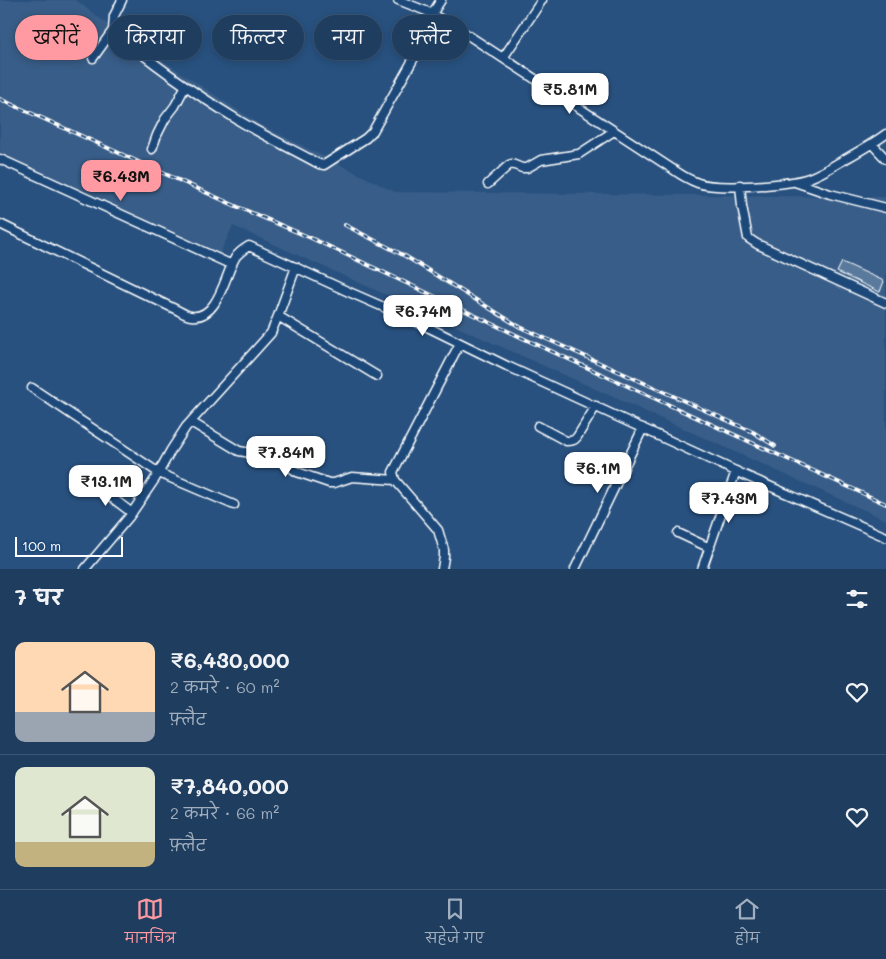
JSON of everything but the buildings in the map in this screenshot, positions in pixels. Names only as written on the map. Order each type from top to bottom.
[{"type":"street","points":[[114,15],[122,0]]},
{"type":"street","points":[[398,0],[434,15],[441,0]]},
{"type":"street","points":[[503,58],[542,0]]},
{"type":"street","points":[[469,36],[680,174],[699,183],[740,185],[795,182],[822,172],[886,134]]},
{"type":"street","points":[[98,51],[108,37]]},
{"type":"street","points":[[151,60],[185,86],[248,126],[324,165],[366,138],[373,131],[410,60]]},
{"type":"street","points":[[152,149],[165,119],[175,106],[185,86]]},
{"type":"street","points":[[488,184],[509,165],[527,168],[541,160],[579,154],[614,131]]},
{"type":"street","points":[[872,144],[886,159]]},
{"type":"street","points":[[0,159],[232,265]]},
{"type":"street","points":[[795,182],[830,194],[886,208]]},
{"type":"street","points":[[740,185],[748,238],[757,244],[885,300]]},
{"type":"street","points":[[0,224],[191,316],[201,315],[214,307],[235,258],[243,249],[249,246],[411,319],[507,366],[736,471],[886,536]]},
{"type":"street","points":[[85,569],[132,512],[191,422],[271,333],[296,267]]},
{"type":"street","points":[[278,316],[377,376]]},
{"type":"street","points":[[442,569],[444,550],[438,530],[395,480],[394,472],[460,343]]},
{"type":"street","points":[[32,388],[158,473],[234,505]]},
{"type":"street","points":[[538,426],[566,441],[574,440],[596,406]]},
{"type":"street","points":[[191,422],[239,451],[275,457],[300,473],[329,483],[352,477],[395,480]]},
{"type":"street","points":[[576,569],[643,428]]},
{"type":"street","points":[[702,569],[736,471]]},
{"type":"street","points":[[94,484],[132,512]]},
{"type":"street","points":[[678,533],[710,548]]},
{"type":"shaded area","points":[[0,0],[76,0],[96,15],[15,15],[15,60],[98,60],[98,17],[108,24],[108,60],[162,60],[259,124],[395,192],[886,197],[886,520],[233,226],[217,260],[0,157]]},
{"type":"railway","points":[[0,99],[311,238],[529,341],[886,504]]},
{"type":"railway","points":[[345,225],[405,256],[520,327],[753,432],[775,446]]}]
